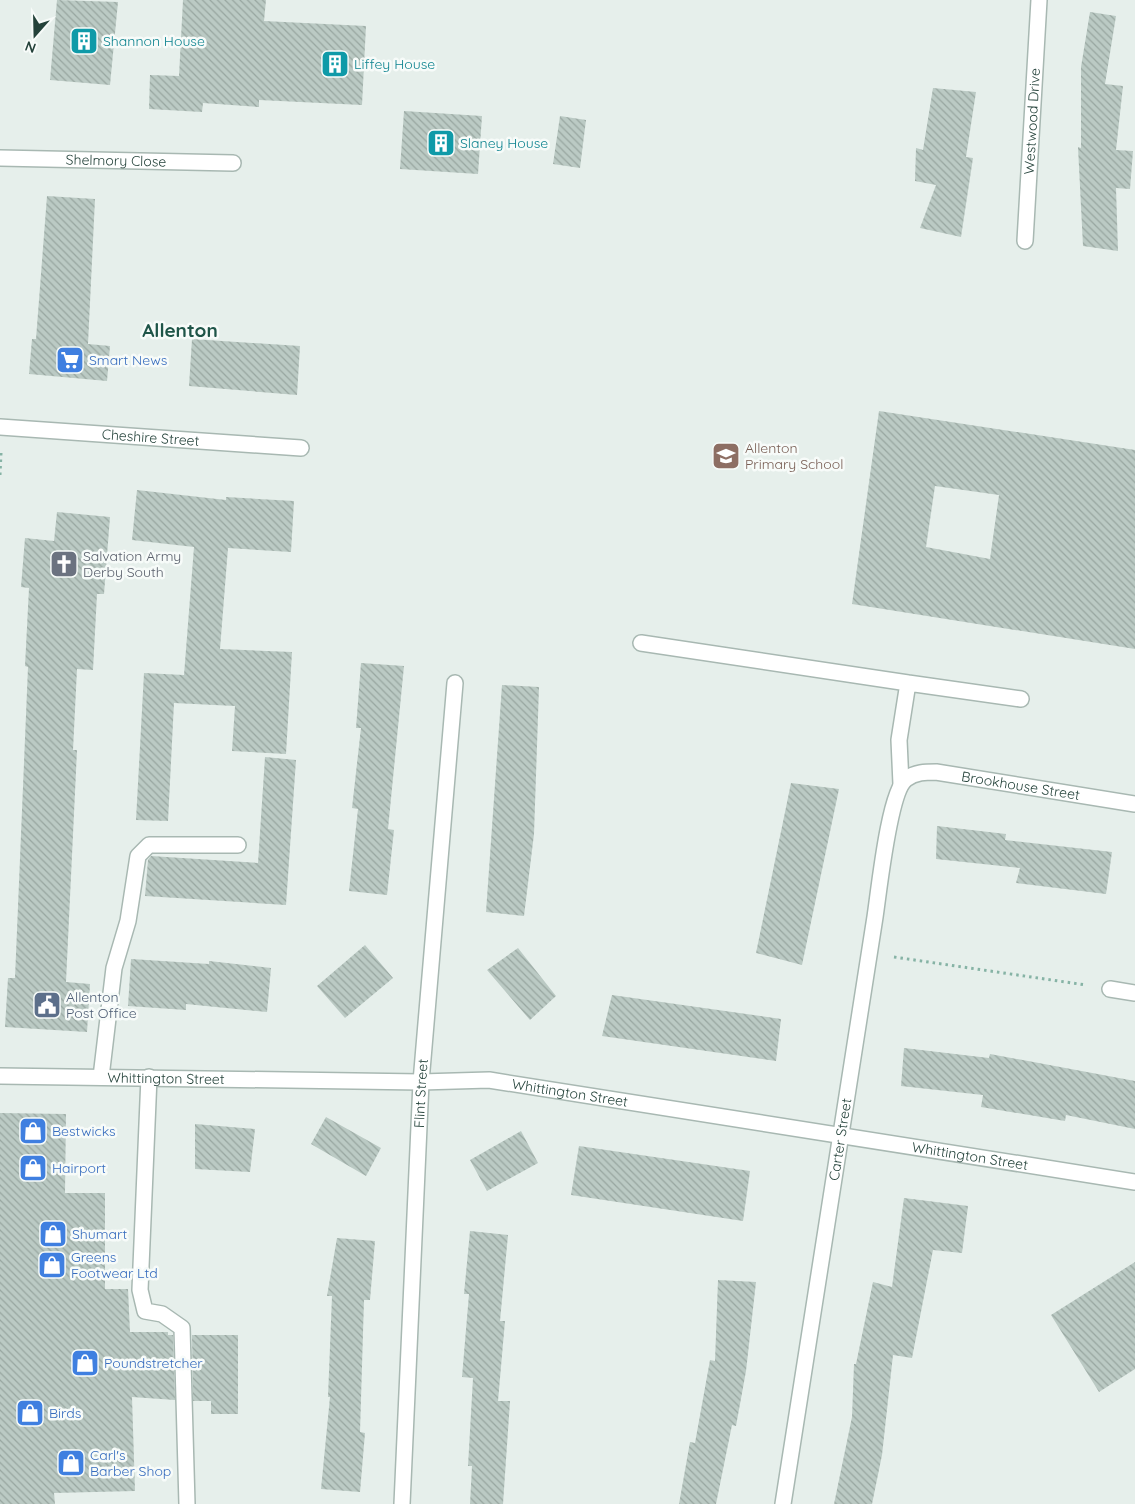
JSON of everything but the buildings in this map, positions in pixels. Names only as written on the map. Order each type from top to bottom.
[{"type":"street","name":"Westwood Drive","points":[[1024,241],[1039,0]]},
{"type":"street","name":"Shelmory Close","points":[[0,158],[232,163]]},
{"type":"street","name":"Cheshire Street","points":[[0,427],[301,448]]},
{"type":"street","points":[[642,643],[1021,699]]},
{"type":"street","name":"Flint Street","points":[[402,1504],[421,1082],[455,683]]},
{"type":"street","name":"Carter Street","points":[[783,1504],[890,821],[904,781],[899,740],[908,683]]},
{"type":"street","name":"Brookhouse Street","points":[[904,781],[925,772],[936,772],[1135,804]]},
{"type":"street","points":[[101,1077],[114,968],[128,921],[138,856],[149,845],[238,845]]},
{"type":"street","points":[[1110,989],[1135,994]]},
{"type":"street","name":"Whittington Street","points":[[0,1076],[421,1082],[489,1080],[841,1134],[1135,1182]]},
{"type":"street","points":[[149,1077],[140,1290],[146,1311],[162,1314],[182,1328],[187,1504]]},
{"type":"path","points":[[869,953],[1110,989]]},
{"type":"place","name":"Shannon House","points":[[84,41]]},
{"type":"place","name":"Liffey House","points":[[335,64]]},
{"type":"place","name":"Slaney House","points":[[441,143]]},
{"type":"place","name":"Smart News","points":[[70,360]]},
{"type":"place","name":"Allenton Primary School","points":[[726,456]]},
{"type":"place","name":"Salvation Army Derby South","points":[[64,564]]},
{"type":"place","name":"Allenton Post Office","points":[[47,1005]]},
{"type":"place","name":"Bestwicks","points":[[33,1131]]},
{"type":"place","name":"Hairport","points":[[33,1168]]},
{"type":"place","name":"Shumart","points":[[53,1234]]},
{"type":"place","name":"Greens Footwear Ltd","points":[[52,1265]]},
{"type":"place","name":"Poundstretcher","points":[[85,1363]]},
{"type":"place","name":"Birds","points":[[30,1413]]},
{"type":"place","name":"Carl's Barber Shop","points":[[71,1463]]},
{"type":"district","name":"Allenton","points":[[180,330]]}]
